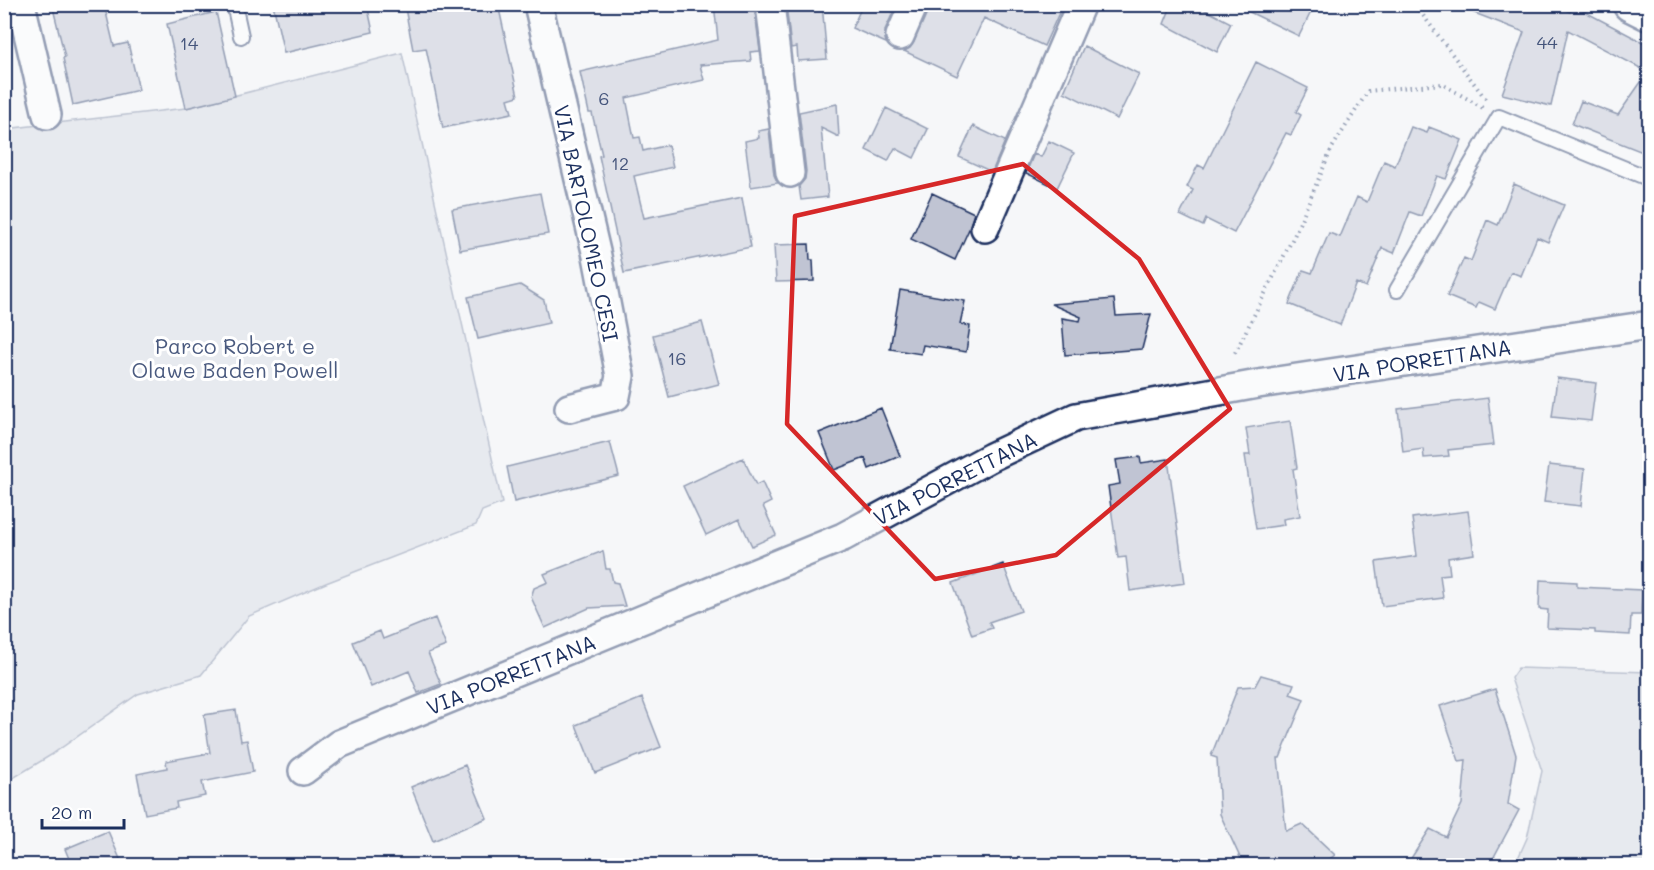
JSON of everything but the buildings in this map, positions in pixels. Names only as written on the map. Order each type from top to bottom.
[{"type":"main road","points":[[1630,4],[1650,14]]},
{"type":"street","points":[[21,4],[48,115]]},
{"type":"street","name":"VIA BARTOLOMEO CESI","points":[[538,4],[597,256],[620,376],[616,396],[569,408]]},
{"type":"street","points":[[770,4],[790,173]]},
{"type":"street","points":[[900,36],[914,4]]},
{"type":"street","points":[[985,228],[1082,4]]},
{"type":"street","name":"VIA PORRETTANA","points":[[303,771],[339,744],[843,537],[991,457],[1076,417],[1258,384],[1650,325]]},
{"type":"lane","points":[[234,4],[241,36]]},
{"type":"lane","points":[[1397,290],[1499,117],[1650,179]]},
{"type":"path","points":[[1416,6],[1499,117]]},
{"type":"path","points":[[1235,353],[1294,236],[1332,148],[1368,91],[1442,84],[1499,117]]},
{"type":"highlighted area","points":[[1023,164],[1139,259],[1230,409],[1056,555],[935,579],[787,424],[795,216]]},
{"type":"green space","name":"Parco Robert e Olawe Baden Powell","points":[[402,53],[502,503],[482,511],[476,525],[326,583],[249,616],[201,675],[138,694],[51,755],[5,783],[5,129],[186,108]]},
{"type":"green space","points":[[1518,668],[1649,672],[1649,865],[1515,865],[1527,838],[1542,771],[1511,678]]}]
